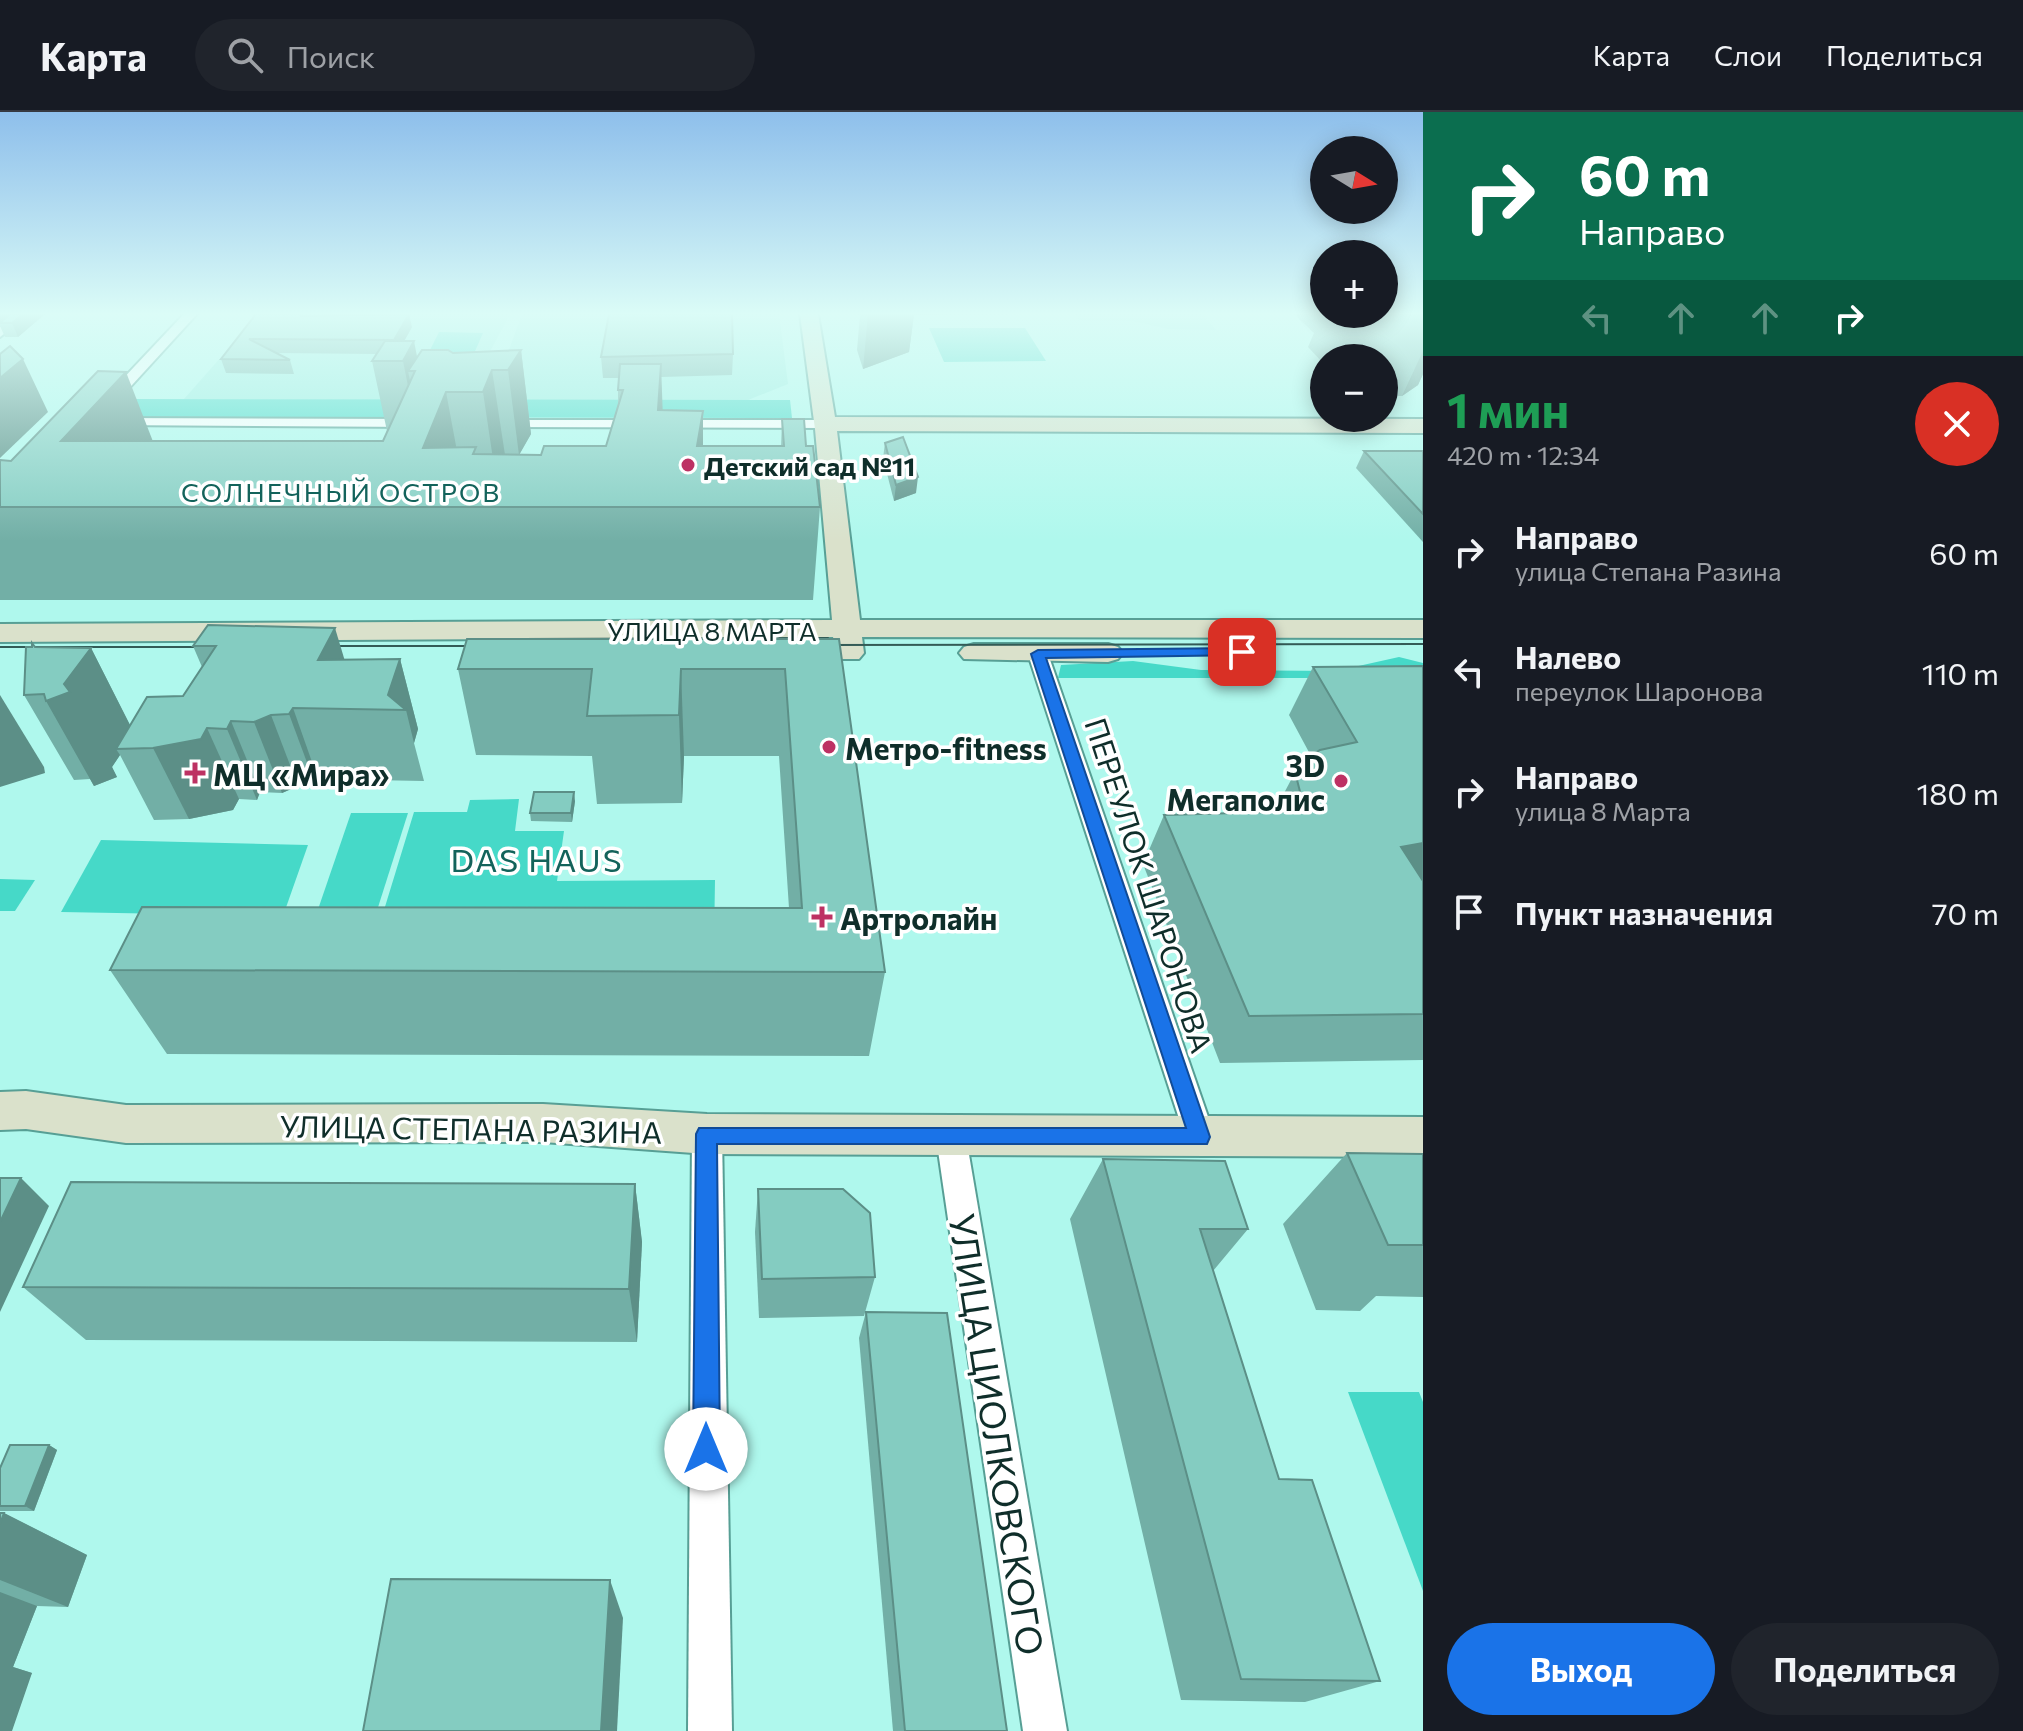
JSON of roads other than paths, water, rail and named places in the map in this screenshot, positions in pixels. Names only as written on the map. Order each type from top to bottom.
[{"type":"main road","points":[[820,390],[847,641]]},
{"type":"main road","points":[[825,424],[1423,426]]},
{"type":"main road","name":"УЛИЦА 8 МАРТА","points":[[0,654],[1423,629]]},
{"type":"main road","name":"УЛИЦА 8 МАРТА","points":[[0,633],[847,641],[1038,654],[1423,653]]},
{"type":"main road","name":"УЛИЦА СТЕПАНА РАЗИНА","points":[[0,1111],[26,1110],[126,1124],[543,1123],[707,1134],[1423,1137]]},
{"type":"street","points":[[120,390],[90,421],[429,423]]},
{"type":"street","points":[[475,423],[825,424]]},
{"type":"street","name":"ПЕРЕУЛОК ШАРОНОВА","points":[[1038,654],[1200,1137]]},
{"type":"street","points":[[707,1134],[710,1731]]},
{"type":"street","name":"УЛИЦА ЦИОЛКОВСКОГО","points":[[951,1137],[1045,1731]]},
{"type":"tram line","points":[[520,639],[828,638]]},
{"type":"tram line","points":[[816,645],[1423,644]]},
{"type":"tram line","points":[[320,646],[488,646]]},
{"type":"tram line","points":[[0,647],[216,647]]},
{"type":"place","name":"Детский сад №11","points":[[688,465]]},
{"type":"place","name":"Метро-fitness","points":[[829,747]]},
{"type":"place","name":"МЦ «Мира»","points":[[195,773]]},
{"type":"place","name":"3D Мегаполис","points":[[1341,781]]},
{"type":"place","name":"Артролайн","points":[[822,917]]},
{"type":"district","name":"СОЛНЕЧНЫЙ ОСТРОВ","points":[[341,491]]},
{"type":"district","name":"DAS HAUS","points":[[537,859]]}]
